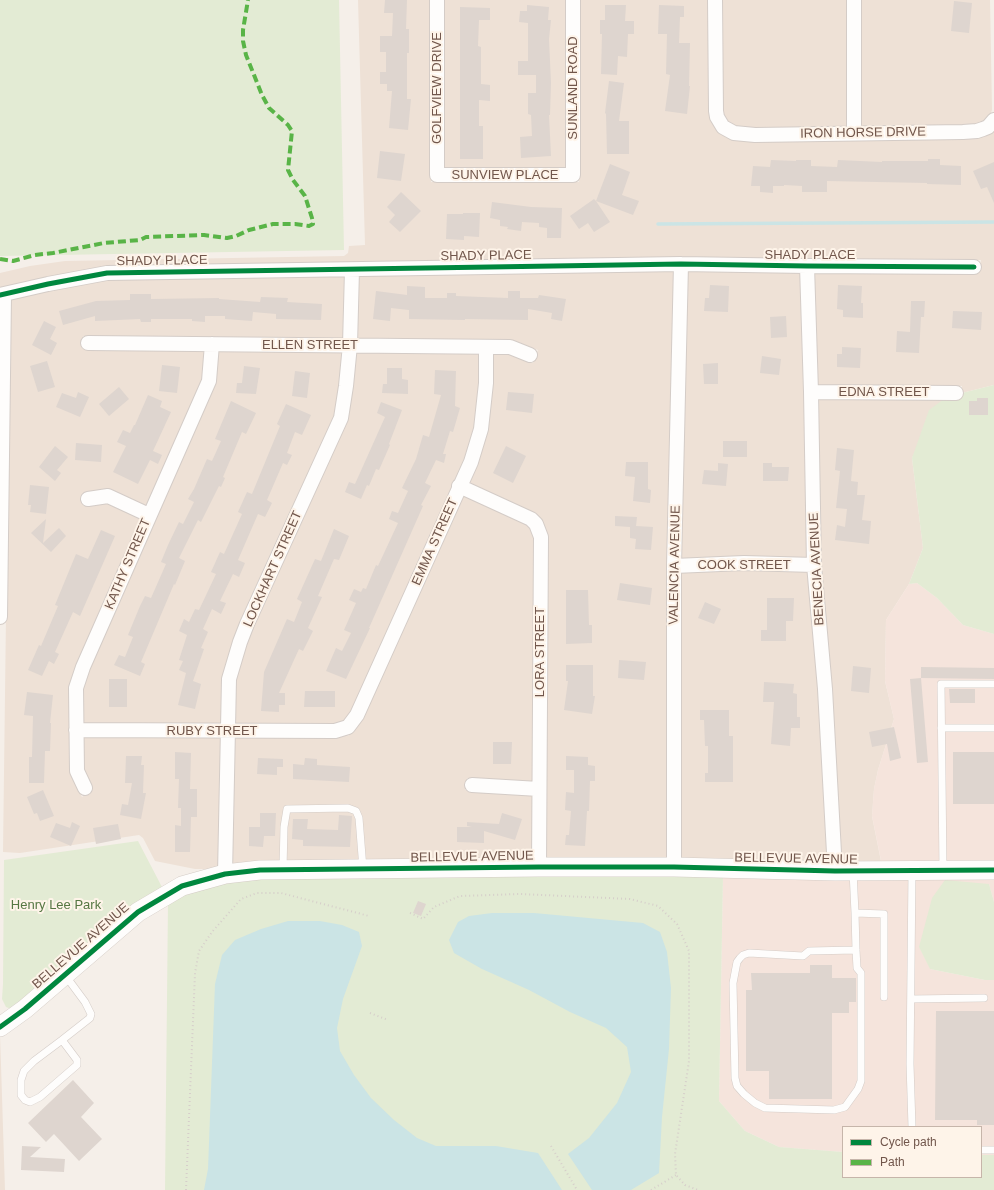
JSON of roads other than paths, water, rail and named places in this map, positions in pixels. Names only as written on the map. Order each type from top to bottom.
[{"type":"street","name":"GOLFVIEW DRIVE","points":[[436,0],[437,175]]},
{"type":"street","name":"SUNLAND ROAD","points":[[573,0],[573,175]]},
{"type":"street","name":"IRON HORSE DRIVE","points":[[715,0],[716,111],[722,127],[728,130],[741,134],[755,135],[977,132],[988,127],[994,120]]},
{"type":"street","points":[[854,0],[854,133]]},
{"type":"street","name":"SUNVIEW PLACE","points":[[437,175],[573,175]]},
{"type":"street","name":"SHADY PLACE","points":[[2,295],[48,284],[107,273],[681,264],[974,267]]},
{"type":"street","name":"VALENCIA AVENUE","points":[[674,867],[674,566],[681,264]]},
{"type":"street","name":"BENECIA AVENUE","points":[[807,266],[814,565],[825,690],[844,871]]},
{"type":"street","name":"LOCKHART STREET","points":[[225,874],[229,679],[240,642],[341,418],[350,345],[352,270]]},
{"type":"street","points":[[0,617],[2,295]]},
{"type":"street","name":"ELLEN STREET","points":[[88,342],[510,347],[530,355]]},
{"type":"street","name":"KATHY STREET","points":[[85,788],[77,771],[76,688],[149,515],[209,381],[212,344]]},
{"type":"street","name":"EMMA STREET","points":[[348,727],[357,715],[471,462],[481,429],[486,383],[486,347]]},
{"type":"street","name":"EDNA STREET","points":[[811,392],[956,393]]},
{"type":"street","name":"LORA STREET","points":[[460,486],[531,519],[540,531],[539,867]]},
{"type":"street","points":[[88,499],[108,496],[149,515]]},
{"type":"street","name":"COOK STREET","points":[[674,566],[744,563],[814,565]]},
{"type":"street","name":"RUBY STREET","points":[[76,730],[335,731],[348,727]]},
{"type":"street","points":[[472,785],[539,789]]},
{"type":"street","name":"BELLEVUE AVENUE","points":[[0,1025],[25,1009],[138,912],[182,886],[225,874],[260,870],[539,867],[674,867],[844,871],[994,870]]},
{"type":"lane","points":[[943,871],[941,684],[994,684]]},
{"type":"lane","points":[[941,728],[994,728]]},
{"type":"lane","points":[[283,870],[284,827],[287,810],[348,808],[356,811],[359,818],[363,869]]},
{"type":"lane","points":[[844,871],[854,913],[857,968],[861,973],[860,1081],[853,1098],[845,1107],[834,1110],[765,1108],[755,1103],[737,1086],[735,1078],[733,984],[737,962],[743,955],[749,953],[803,956],[809,951],[856,950]]},
{"type":"lane","points":[[912,871],[912,999],[910,1064],[912,1126]]},
{"type":"lane","points":[[854,913],[884,914],[884,998]]},
{"type":"lane","points":[[62,1040],[77,1060],[77,1065],[40,1097],[30,1102],[25,1100],[21,1095],[21,1080],[24,1071],[62,1040],[90,1018],[92,1014],[65,974]]},
{"type":"lane","points":[[912,999],[984,998]]},
{"type":"lane","points":[[982,1150],[994,1150]]},
{"type":"water","points":[[492,913],[534,913],[643,923],[660,932],[667,952],[671,988],[669,1049],[662,1117],[659,1173],[631,1190],[592,1190],[568,1154],[589,1138],[617,1103],[631,1072],[627,1047],[606,1028],[570,1012],[529,990],[482,969],[454,953],[449,940],[458,922],[469,916]]},
{"type":"water","points":[[288,921],[320,921],[342,925],[359,932],[362,946],[343,999],[337,1028],[340,1051],[354,1075],[371,1098],[394,1120],[417,1138],[436,1146],[496,1146],[538,1153],[562,1190],[204,1190],[208,1169],[215,984],[222,955],[235,940],[261,929]]},
{"type":"waterway","points":[[658,224],[994,222]]},
{"type":"park label","name":"Henry Lee Park","points":[[56,905]]}]
